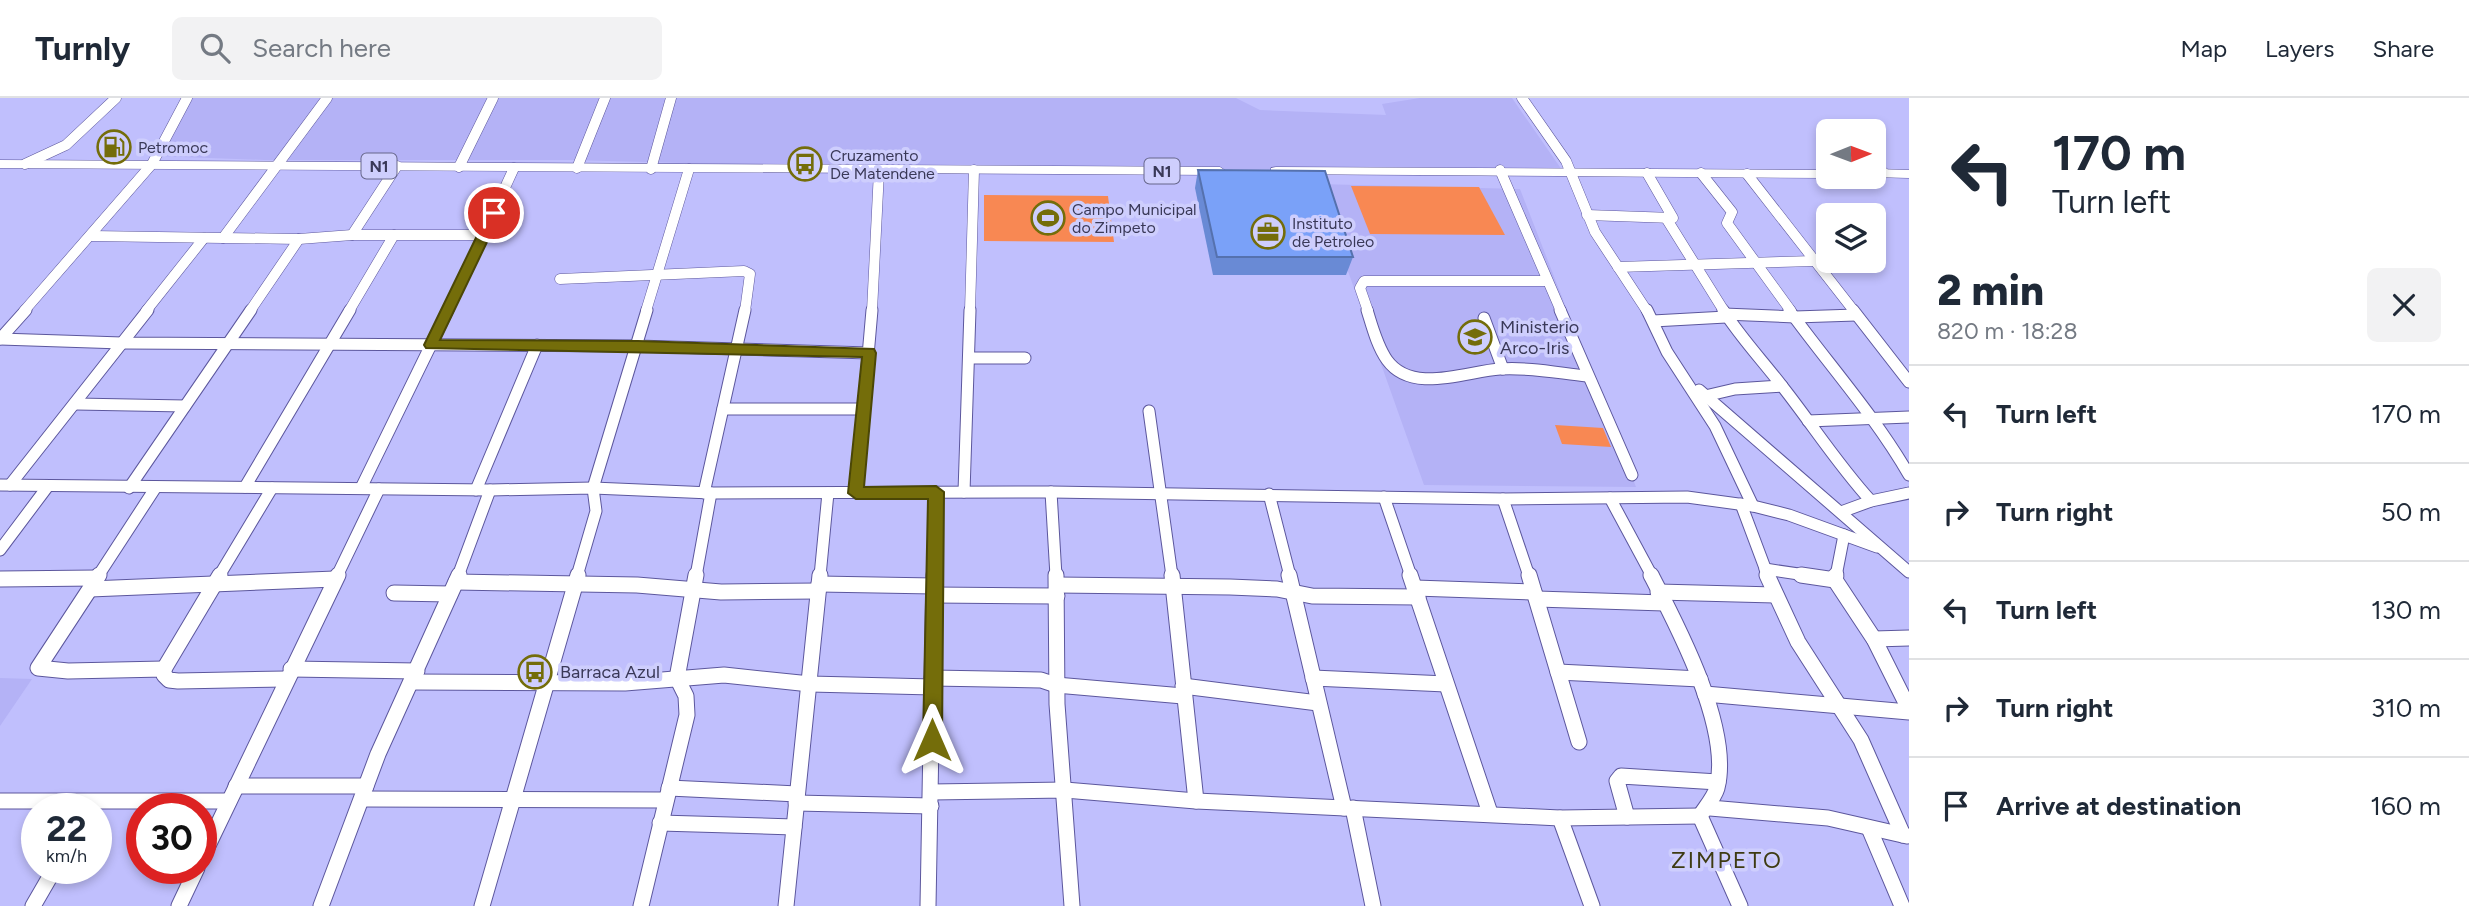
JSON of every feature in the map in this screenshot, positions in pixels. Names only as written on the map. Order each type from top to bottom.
[{"type":"highway","name":"N1","points":[[0,164],[1233,171]]},
{"type":"highway","points":[[1259,171],[1500,170],[1816,174]]},
{"type":"highway","points":[[1886,172],[1909,174]]},
{"type":"street","points":[[25,164],[64,149],[116,98]]},
{"type":"street","points":[[1,336],[92,236],[152,164],[187,98]]},
{"type":"street","points":[[223,238],[327,98]]},
{"type":"street","points":[[459,167],[493,98]]},
{"type":"street","points":[[578,168],[605,98]]},
{"type":"street","points":[[651,169],[671,98]]},
{"type":"street","points":[[1522,98],[1566,161],[1598,238],[1653,321],[1667,352],[1688,381],[1723,441],[1747,505],[1775,595],[1794,635],[1869,756],[1906,836]]},
{"type":"street","points":[[352,235],[397,166]]},
{"type":"street","points":[[361,488],[485,235],[514,168]]},
{"type":"street","points":[[482,906],[596,511],[593,488],[638,346],[689,169]]},
{"type":"street","points":[[964,492],[974,170]]},
{"type":"street","points":[[1500,170],[1632,475]]},
{"type":"street","points":[[856,493],[869,353],[879,171]]},
{"type":"street","points":[[1587,215],[1666,218],[1674,215],[1647,173]]},
{"type":"street","points":[[1701,173],[1731,212],[1726,221],[1833,370],[1887,437],[1909,475]]},
{"type":"street","points":[[1747,174],[1909,382]]},
{"type":"street","points":[[1666,218],[1742,340],[1782,386],[1844,472],[1871,501]]},
{"type":"street","points":[[92,236],[299,239],[352,235],[485,235]]},
{"type":"street","points":[[245,487],[327,344],[394,235]]},
{"type":"street","points":[[5,485],[76,404],[204,238]]},
{"type":"street","points":[[129,488],[299,239]]},
{"type":"street","points":[[1618,267],[1814,261]]},
{"type":"street","points":[[561,279],[744,271],[750,274],[745,312],[707,493],[677,678],[686,696],[687,715],[641,906]]},
{"type":"street","points":[[1546,281],[1373,280],[1361,283],[1386,360],[1398,370],[1428,378],[1503,369],[1587,376]]},
{"type":"street","points":[[1653,321],[1725,315],[1856,316]]},
{"type":"street","points":[[1484,318],[1503,369]]},
{"type":"street","points":[[1,336],[122,343],[638,346],[869,353]]},
{"type":"street","points":[[321,906],[399,703],[414,677],[453,588],[483,490],[537,345]]},
{"type":"street","points":[[969,358],[1025,358]]},
{"type":"street","points":[[1688,381],[1909,572]]},
{"type":"street","points":[[1705,396],[1735,389],[1782,386]]},
{"type":"street","points":[[76,404],[185,406]]},
{"type":"street","points":[[723,409],[864,409]]},
{"type":"street","points":[[1149,411],[1174,587],[1196,801]]},
{"type":"street","points":[[1808,421],[1909,417]]},
{"type":"street","points":[[5,485],[483,490],[593,488],[707,493],[1162,493],[1503,499],[1687,497],[1747,505],[1877,547]]},
{"type":"street","points":[[0,550],[48,486]]},
{"type":"street","points":[[156,487],[38,668],[68,671],[164,669]]},
{"type":"street","points":[[272,488],[164,669],[164,675],[169,680],[288,674],[547,684],[625,683],[724,676],[810,684],[1041,680],[1056,685],[1183,691],[1318,703]]},
{"type":"street","points":[[217,826],[379,489]]},
{"type":"street","points":[[928,906],[936,492]]},
{"type":"street","points":[[1051,492],[1057,590],[1056,685],[1072,906]]},
{"type":"street","points":[[786,906],[828,493]]},
{"type":"street","points":[[1841,512],[1871,501],[1909,493]]},
{"type":"street","points":[[1269,494],[1295,592],[1318,703],[1349,808],[1373,906]]},
{"type":"street","points":[[1384,496],[1489,813]]},
{"type":"street","points":[[1610,498],[1661,597],[1705,694],[1718,746],[1718,782],[1705,812],[1740,906]]},
{"type":"street","points":[[1503,499],[1536,595],[1578,742]]},
{"type":"street","points":[[1705,694],[1909,710],[1874,639],[1835,580],[1843,535]]},
{"type":"street","points":[[1765,569],[1835,580]]},
{"type":"street","points":[[0,579],[215,587],[276,580],[335,579]]},
{"type":"street","points":[[394,593],[575,583],[692,588],[714,592],[818,588],[1057,590],[1174,587],[1256,588],[1320,596],[1417,593],[1661,597],[1775,595]]},
{"type":"street","points":[[1874,639],[1909,638]]},
{"type":"street","points":[[1558,672],[1700,679]]},
{"type":"street","points":[[1313,678],[1446,684]]},
{"type":"street","points":[[1627,817],[1618,790],[1617,781],[1621,776],[1718,782]]},
{"type":"street","points":[[236,786],[512,801],[667,794],[931,799],[1065,790],[1196,801],[1560,818],[1705,812],[1811,816],[1906,836]]},
{"type":"street","points":[[0,801],[21,802]]},
{"type":"street","points":[[112,804],[229,801]]},
{"type":"street","points":[[1560,818],[1592,906]]},
{"type":"street","points":[[660,823],[794,827]]},
{"type":"street","points":[[1869,828],[1902,906]]},
{"type":"street","points":[[33,906],[46,884]]},
{"type":"street","points":[[179,906],[189,884]]},
{"type":"shaded area","points":[[191,98],[1236,98],[1260,110],[1386,115],[1382,104],[1420,98],[1512,98],[1562,170],[918,169],[569,160],[265,160],[156,156]]},
{"type":"shaded area","name":"Ministerio Arco-Iris","points":[[1317,184],[1520,189],[1636,487],[1424,485]]},
{"type":"shaded area","points":[[1351,186],[1479,187],[1505,235],[1370,234]]},
{"type":"shaded area","name":"Campo Municipal do Zimpeto","points":[[984,195],[1108,196],[1114,242],[984,241]]},
{"type":"shaded area","points":[[1555,425],[1603,428],[1611,447],[1562,444]]},
{"type":"shaded area","points":[[0,678],[32,679],[0,726]]},
{"type":"building","name":"Instituto de Petroleo","points":[[1198,170],[1325,171],[1353,257],[1217,257]]},
{"type":"place","name":"Petromoc","points":[[114,147]]},
{"type":"place","name":"Cruzamento De Matendene","points":[[805,164]]},
{"type":"place","name":"Campo Municipal do Zimpeto","points":[[1048,218]]},
{"type":"place","name":"Instituto de Petroleo","points":[[1268,232]]},
{"type":"place","name":"Ministerio Arco-Iris","points":[[1475,337]]},
{"type":"place","name":"Barraca Azul","points":[[535,672]]},
{"type":"district","name":"ZIMPETO","points":[[1727,860]]},
{"type":"route","points":[[494,213],[431,345],[638,346],[869,353],[856,493],[936,492],[932,740]]}]
